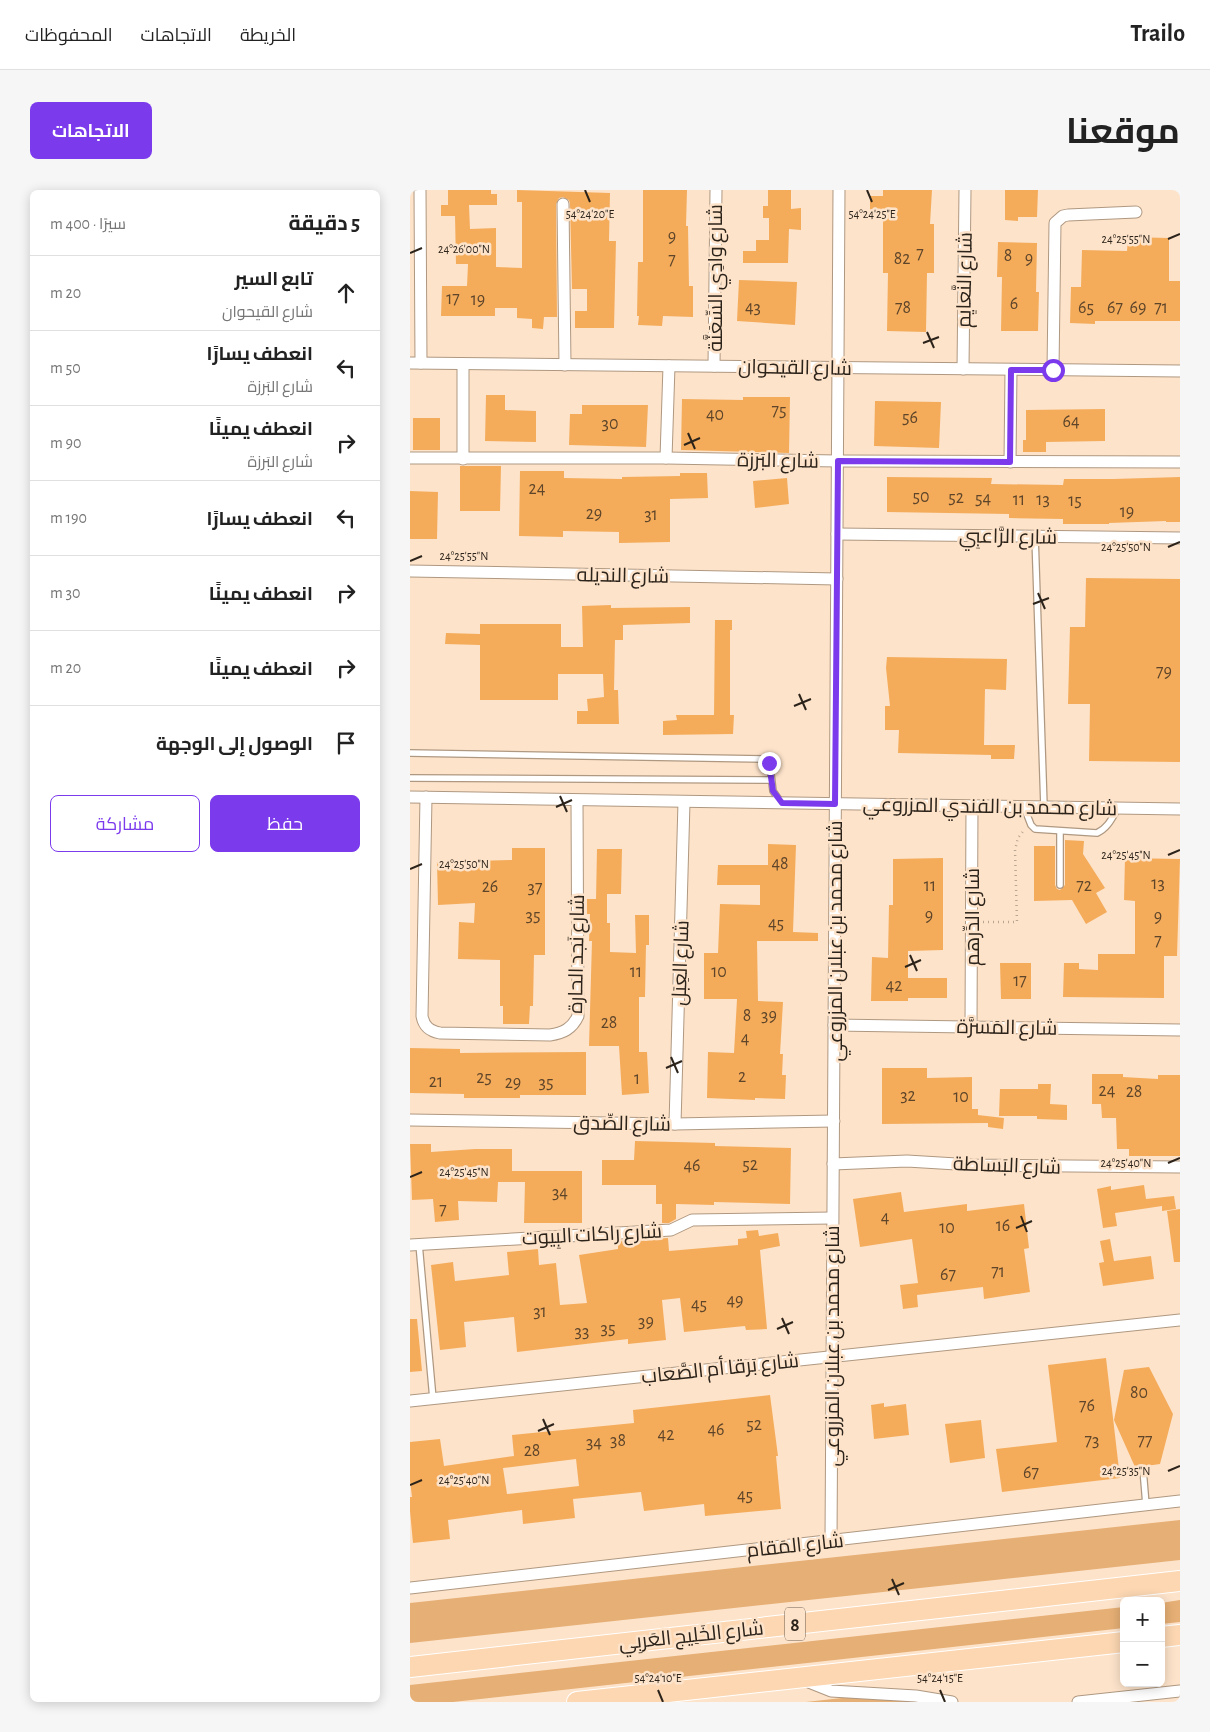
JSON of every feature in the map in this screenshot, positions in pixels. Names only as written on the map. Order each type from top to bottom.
[{"type":"highway","name":"شارع الخَلِيج العَربِي","points":[[410,1667],[1180,1581]]},
{"type":"highway","points":[[1165,1637],[1180,1635]]},
{"type":"highway","points":[[577,1702],[1120,1642]]},
{"type":"street","points":[[415,363],[420,190]]},
{"type":"street","name":"شارع وادِي السِّعَنَّة","points":[[714,366],[716,190]]},
{"type":"street","name":"شارع محمد بن عبلان المزروعي","points":[[831,1541],[838,190]]},
{"type":"street","name":"شارع النَّعايِم","points":[[963,369],[965,190]]},
{"type":"street","points":[[563,204],[565,365]]},
{"type":"street","points":[[1053,370],[1055,223],[1062,216],[1068,215],[1136,212]]},
{"type":"street","name":"شارع القيحوان","points":[[415,363],[1180,371]]},
{"type":"street","points":[[463,364],[463,459]]},
{"type":"street","points":[[666,458],[669,366]]},
{"type":"street","points":[[1010,462],[1011,370]]},
{"type":"street","name":"شارع البَرزة","points":[[410,458],[1180,462]]},
{"type":"street","name":"شارع الرَّاعبِي","points":[[837,534],[1180,538]]},
{"type":"street","name":"شارع النديله","points":[[410,571],[836,578]]},
{"type":"street","name":"شارع محمد بن الفندي المزروعي","points":[[410,797],[1180,810]]},
{"type":"street","name":"شارع نَجد الحارة","points":[[426,797],[422,1016],[431,1031],[440,1033],[550,1035],[561,1033],[575,1023],[578,1016],[576,801]]},
{"type":"street","name":"شارع العِبَل","points":[[675,1124],[684,802]]},
{"type":"street","name":"شارع الدِّرهم","points":[[972,806],[972,1027]]},
{"type":"street","name":"شارع المَسرَّة","points":[[834,1025],[1180,1030]]},
{"type":"street","name":"شارع الصِّدق","points":[[410,1120],[675,1124],[834,1122]]},
{"type":"street","name":"شارع البَساطة","points":[[834,1164],[907,1161],[973,1165],[1180,1167]]},
{"type":"street","name":"شارع راكات البِيوت","points":[[414,1244],[671,1230],[692,1220],[832,1218]]},
{"type":"street","name":"شارع بَرقا أم الصَّعاب","points":[[410,1402],[1180,1320]]},
{"type":"street","name":"شارع المَقام","points":[[410,1588],[1180,1501]]},
{"type":"street","points":[[797,1678],[831,1691],[916,1696],[952,1702]]},
{"type":"street","points":[[1078,1702],[1180,1691]]},
{"type":"lane","points":[[1035,536],[1044,808]]},
{"type":"lane","points":[[410,753],[764,758],[770,766],[770,780],[773,791],[782,803]]},
{"type":"lane","points":[[410,778],[770,780]]},
{"type":"lane","points":[[1024,807],[1031,825],[1035,829],[1100,832],[1108,825],[1118,808]]},
{"type":"lane","points":[[1060,831],[1060,885]]},
{"type":"lane","points":[[414,1244],[433,1399]]},
{"type":"lane","points":[[1143,1468],[1146,1505]]},
{"type":"path","points":[[972,922],[1017,922],[1015,850],[1021,833],[1031,825]]},
{"type":"shaded area","points":[[1180,1520],[1180,1560],[410,1643],[410,1603]]},
{"type":"shaded area","points":[[1180,1600],[1180,1622],[1165,1624],[1165,1602]]},
{"type":"shaded area","points":[[1120,1607],[1120,1628],[453,1702],[410,1702],[410,1685]]},
{"type":"shaded area","points":[[897,1696],[938,1702],[806,1702],[842,1698]]},
{"type":"building","points":[[448,190],[491,190],[491,194],[497,194],[497,205],[469,205],[470,229],[496,228],[496,267],[522,268],[522,202],[517,202],[517,190],[610,193],[609,241],[616,241],[614,328],[575,328],[575,311],[587,311],[587,289],[572,289],[570,204],[569,200],[563,197],[559,198],[556,204],[557,317],[544,317],[543,329],[532,328],[532,319],[517,318],[517,308],[495,308],[495,316],[441,316],[442,286],[467,286],[468,264],[456,264],[455,216],[441,216],[441,205],[448,205]]},
{"type":"building","points":[[643,190],[687,190],[686,226],[688,226],[689,286],[693,286],[693,317],[663,316],[662,326],[638,325],[638,262],[643,262]]},
{"type":"building","points":[[768,190],[791,190],[791,209],[801,208],[801,230],[789,229],[788,263],[743,263],[743,251],[756,251],[756,240],[769,240],[769,218],[763,218],[763,206],[768,206]]},
{"type":"building","points":[[883,190],[932,190],[930,224],[934,224],[934,273],[927,273],[926,332],[887,331],[888,273],[883,273],[883,216],[870,216],[870,196],[883,196]]},
{"type":"building","points":[[1005,190],[1038,190],[1037,217],[1018,217],[1018,221],[1005,220]]},
{"type":"building","points":[[1128,237],[1169,238],[1169,281],[1180,281],[1180,321],[1095,321],[1095,324],[1070,323],[1071,287],[1081,287],[1082,250],[1127,251]]},
{"type":"building","points":[[998,242],[1037,243],[1036,292],[1039,292],[1038,331],[1001,331],[1002,277],[997,277]]},
{"type":"building","points":[[739,280],[797,282],[795,325],[737,321]]},
{"type":"building","points":[[486,395],[505,395],[505,410],[536,411],[536,442],[485,441]]},
{"type":"building","points":[[743,397],[790,397],[789,453],[681,450],[682,399],[743,400]]},
{"type":"building","points":[[875,401],[941,402],[939,448],[874,446]]},
{"type":"building","points":[[582,405],[648,405],[646,447],[569,445],[570,414],[582,414]]},
{"type":"building","points":[[1105,409],[1105,441],[1046,442],[1046,452],[1023,452],[1023,440],[1026,440],[1026,410]]},
{"type":"building","points":[[413,418],[440,418],[440,450],[413,450]]},
{"type":"building","points":[[460,466],[501,466],[500,511],[460,511]]},
{"type":"building","points":[[520,471],[564,471],[564,478],[622,479],[622,477],[680,476],[680,473],[707,473],[708,498],[670,499],[670,542],[619,543],[619,532],[563,531],[563,537],[519,536]]},
{"type":"building","points":[[887,477],[992,478],[991,484],[1063,485],[1064,479],[1180,477],[1180,522],[1063,524],[1063,519],[1009,518],[1009,514],[887,512]]},
{"type":"building","points":[[787,478],[789,504],[755,508],[753,481]]},
{"type":"building","points":[[410,491],[438,492],[437,539],[410,539]]},
{"type":"building","points":[[1086,578],[1180,579],[1180,762],[1089,761],[1090,704],[1068,704],[1070,627],[1085,627]]},
{"type":"building","points":[[611,605],[611,608],[690,607],[690,623],[623,625],[623,640],[615,640],[614,690],[618,690],[619,724],[577,724],[577,711],[588,711],[587,699],[604,697],[603,674],[558,674],[558,700],[480,700],[480,645],[445,644],[446,633],[480,634],[480,624],[561,624],[561,647],[583,647],[582,606]]},
{"type":"building","points":[[715,620],[732,620],[732,630],[730,630],[730,715],[734,715],[733,734],[663,735],[663,721],[677,720],[676,715],[714,715]]},
{"type":"building","points":[[887,657],[1007,659],[1006,690],[985,689],[984,745],[1015,745],[1014,759],[991,759],[991,755],[898,753],[899,730],[885,730],[885,706],[890,706],[886,668]]},
{"type":"building","points":[[1065,840],[1084,841],[1083,854],[1105,888],[1096,893],[1107,912],[1086,924],[1072,900],[1034,901],[1034,846],[1055,846],[1055,885],[1060,890],[1065,885]]},
{"type":"building","points":[[768,844],[796,845],[793,932],[818,933],[818,941],[757,941],[758,1001],[783,1002],[780,1054],[783,1054],[782,1075],[786,1075],[785,1099],[707,1098],[708,1052],[734,1053],[737,999],[704,999],[704,953],[718,953],[720,904],[760,905],[760,885],[717,885],[718,865],[768,865]]},
{"type":"building","points":[[512,848],[545,848],[545,955],[534,955],[533,1006],[530,1006],[529,1024],[503,1024],[503,1006],[500,1006],[500,960],[458,959],[459,922],[474,923],[475,903],[438,905],[437,862],[512,860]]},
{"type":"building","points":[[597,849],[622,849],[621,894],[607,894],[610,952],[636,953],[635,915],[649,915],[649,945],[646,945],[645,997],[639,997],[639,1052],[647,1052],[649,1093],[622,1095],[619,1046],[589,1046],[592,941],[589,941],[590,914],[587,914],[587,899],[596,899]]},
{"type":"building","points":[[943,858],[943,950],[908,951],[908,978],[947,978],[947,998],[908,998],[908,1001],[871,1001],[872,957],[888,958],[889,905],[893,905],[893,859]]},
{"type":"building","points":[[1125,858],[1180,859],[1177,956],[1164,956],[1164,998],[1063,997],[1064,963],[1079,963],[1079,969],[1098,970],[1098,954],[1135,954],[1135,901],[1124,900]]},
{"type":"building","points":[[1000,963],[1031,963],[1031,999],[1001,999]]},
{"type":"building","points":[[410,1048],[460,1049],[460,1053],[586,1052],[586,1095],[520,1095],[520,1098],[464,1098],[464,1094],[410,1093]]},
{"type":"building","points":[[882,1068],[927,1068],[927,1078],[972,1077],[972,1109],[978,1109],[978,1115],[1004,1118],[1003,1129],[988,1127],[988,1123],[882,1124]]},
{"type":"building","points":[[1092,1074],[1123,1074],[1123,1077],[1158,1079],[1158,1075],[1180,1075],[1180,1156],[1129,1156],[1129,1149],[1117,1149],[1116,1118],[1102,1118],[1101,1104],[1092,1104]]},
{"type":"building","points":[[1038,1084],[1051,1084],[1050,1104],[1067,1105],[1067,1120],[1037,1119],[1037,1116],[999,1116],[1000,1089],[1038,1089]]},
{"type":"building","points":[[635,1141],[715,1143],[715,1146],[791,1148],[790,1204],[714,1202],[714,1205],[676,1204],[676,1219],[669,1223],[662,1223],[662,1204],[656,1204],[656,1185],[602,1185],[602,1160],[634,1160]]},
{"type":"building","points":[[410,1144],[431,1144],[431,1152],[512,1149],[512,1171],[582,1171],[582,1223],[524,1223],[525,1182],[498,1182],[497,1202],[458,1201],[459,1220],[435,1222],[433,1199],[412,1200]]},
{"type":"building","points":[[1144,1185],[1146,1199],[1174,1196],[1176,1209],[1162,1211],[1162,1206],[1115,1213],[1117,1226],[1103,1228],[1097,1189],[1111,1186],[1111,1190]]},
{"type":"building","points":[[901,1192],[904,1212],[967,1204],[967,1211],[1024,1204],[1029,1248],[1024,1249],[1030,1292],[984,1299],[983,1287],[917,1295],[918,1307],[903,1309],[900,1285],[918,1283],[912,1239],[860,1247],[853,1199]]},
{"type":"building","points":[[1180,1209],[1180,1262],[1174,1262],[1167,1211]]},
{"type":"building","points":[[758,1230],[759,1236],[778,1233],[780,1246],[760,1250],[767,1329],[746,1330],[745,1326],[684,1332],[680,1298],[662,1300],[666,1340],[628,1344],[628,1339],[517,1352],[514,1317],[464,1322],[466,1347],[440,1350],[431,1265],[453,1262],[455,1281],[509,1275],[507,1252],[538,1249],[539,1265],[556,1263],[560,1305],[587,1303],[579,1255],[618,1249],[618,1241],[668,1238],[669,1251],[738,1245],[738,1239],[747,1238],[746,1231]]},
{"type":"building","points":[[1110,1239],[1114,1261],[1151,1256],[1154,1279],[1103,1286],[1099,1263],[1104,1262],[1100,1241]]},
{"type":"building","points":[[410,1319],[417,1319],[422,1371],[410,1372]]},
{"type":"building","points":[[1106,1358],[1120,1478],[1002,1492],[996,1449],[1057,1442],[1048,1365]]},
{"type":"building","points":[[1149,1367],[1173,1414],[1160,1464],[1146,1466],[1142,1464],[1135,1467],[1114,1420],[1124,1370]]},
{"type":"building","points":[[770,1395],[778,1456],[776,1456],[781,1509],[705,1516],[704,1504],[644,1511],[641,1492],[573,1499],[575,1518],[523,1524],[522,1510],[448,1520],[450,1539],[413,1543],[410,1511],[410,1497],[412,1497],[410,1442],[440,1439],[444,1466],[514,1456],[512,1435],[634,1423],[633,1410]],"holes":[[[576,1459],[579,1486],[507,1494],[503,1468]]]},
{"type":"building","points":[[884,1403],[884,1407],[906,1404],[909,1435],[874,1439],[871,1405]]},
{"type":"building","points":[[981,1420],[985,1458],[950,1463],[945,1424]]},
{"type":"route","points":[[769,763],[773,791],[782,803],[835,804],[838,461],[1010,462],[1011,370],[1053,370]]}]
